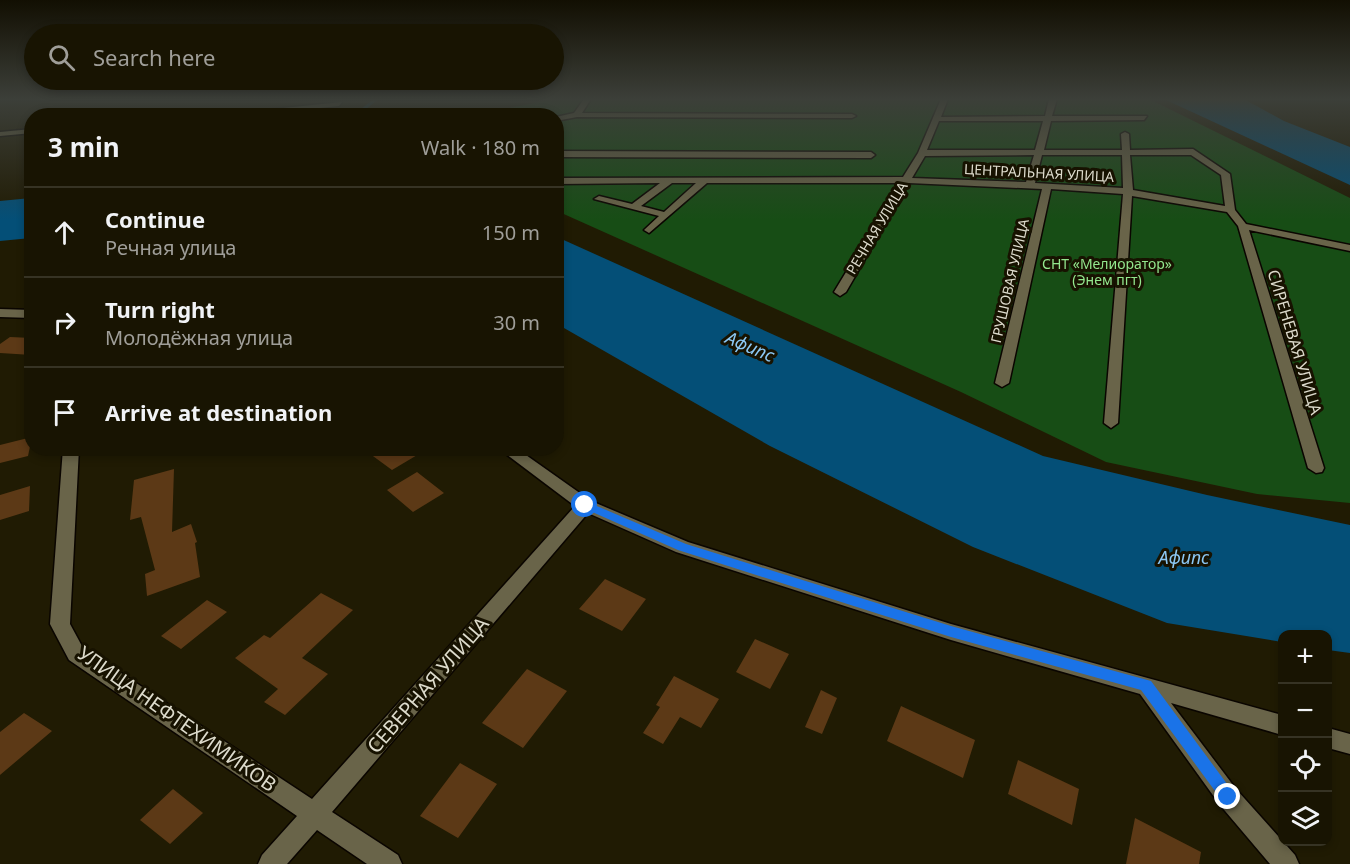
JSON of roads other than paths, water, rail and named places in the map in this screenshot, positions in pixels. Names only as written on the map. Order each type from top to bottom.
[{"type":"street","name":"РЕЧНАЯ УЛИЦА","points":[[840,292],[922,153],[927,139]]},
{"type":"street","points":[[1030,185],[1042,139]]},
{"type":"street","points":[[1111,423],[1128,192],[1125,139]]},
{"type":"street","points":[[922,153],[1193,152],[1225,174],[1230,210],[1243,226],[1350,248]]},
{"type":"street","points":[[564,154],[871,155]]},
{"type":"street","name":"ЦЕНТРАЛЬНАЯ УЛИЦА","points":[[564,181],[905,180],[1030,185],[1128,192],[1230,210]]},
{"type":"street","points":[[634,207],[669,181]]},
{"type":"street","points":[[649,230],[704,181]]},
{"type":"street","name":"ГРУШОВАЯ УЛИЦА","points":[[1002,383],[1047,186]]},
{"type":"street","points":[[599,200],[666,215]]},
{"type":"street","name":"СИРЕНЕВАЯ УЛИЦА","points":[[1243,226],[1316,468]]},
{"type":"street","points":[[0,313],[24,314]]},
{"type":"street","name":"УЛИЦА НЕФТЕХИМИКОВ","points":[[70,456],[60,624],[76,654],[389,864]]},
{"type":"street","points":[[516,456],[585,505],[693,550],[951,632],[1278,724]]},
{"type":"street","name":"СЕВЕРНАЯ УЛИЦА","points":[[271,864],[585,505]]},
{"type":"street","points":[[1146,686],[1228,797],[1286,864]]},
{"type":"street","points":[[1332,739],[1350,744]]},
{"type":"water","points":[[1251,139],[1331,139],[1350,147],[1350,185]]},
{"type":"water","points":[[24,199],[24,239],[0,241],[0,201]]},
{"type":"water","name":"Афипс","points":[[564,240],[1043,456],[1207,495],[1350,525],[1350,653],[1332,651],[1332,630],[1278,630],[1278,641],[1167,623],[973,547],[770,446],[564,328]]},
{"type":"park label","name":"СНТ «Мелиоратор» (Энем пгт)","points":[[1107,272]]}]
